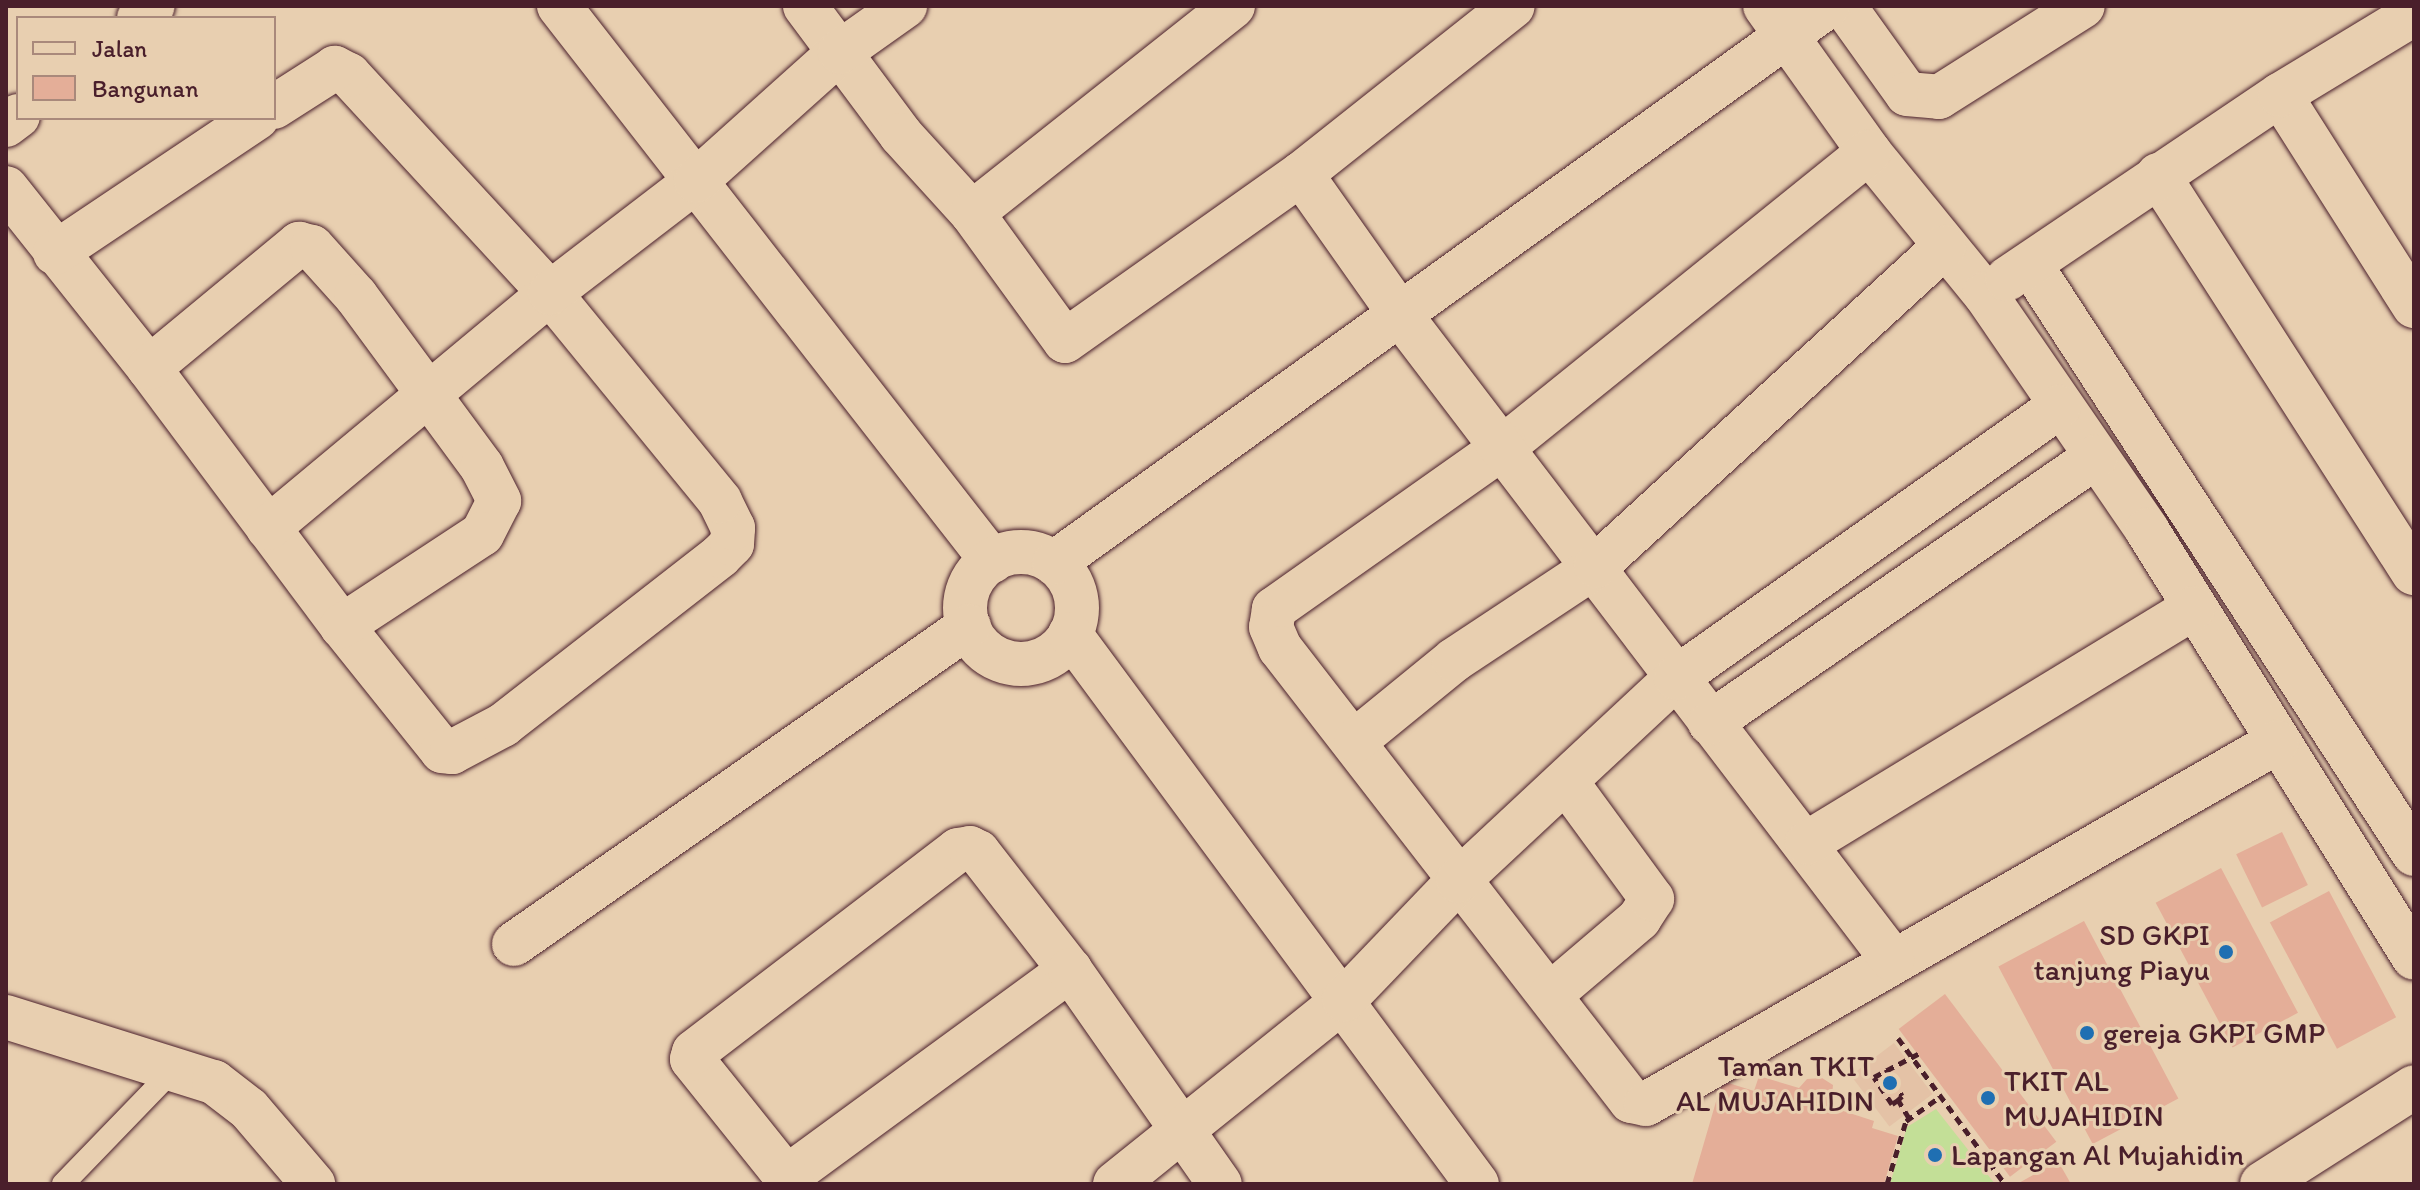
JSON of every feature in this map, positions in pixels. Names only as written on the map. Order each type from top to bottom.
[{"type":"street","points":[[559,6],[992,561]]},
{"type":"street","points":[[805,6],[901,135],[972,213],[1065,341],[1301,174],[1513,6]]},
{"type":"street","points":[[268,528],[550,293],[696,181],[840,52],[905,6]]},
{"type":"street","points":[[972,213],[1233,6]]},
{"type":"street","points":[[1054,563],[1402,317],[1776,20],[1828,6]]},
{"type":"street","points":[[1844,6],[1907,94],[1939,97],[2083,6]]},
{"type":"street","points":[[1985,294],[2280,95],[2414,14]]},
{"type":"street","points":[[1776,20],[1869,152],[1985,294],[2059,407],[2096,457],[2414,958]]},
{"type":"street","points":[[6,188],[149,368],[342,626],[442,751],[452,752],[503,725],[732,544],[733,528],[720,501],[550,293],[343,70],[324,74],[276,106]]},
{"type":"street","points":[[2280,95],[2414,306]]},
{"type":"street","points":[[55,253],[254,120]]},
{"type":"street","points":[[1869,152],[1505,446],[1274,609],[1271,627],[1280,648],[1356,740],[1458,881],[1551,994],[1631,1101],[1646,1104],[1892,959],[2277,742]]},
{"type":"street","points":[[1301,174],[1402,317],[1505,446],[1676,678],[1807,843],[1892,959]]},
{"type":"street","points":[[2158,175],[2414,573]]},
{"type":"street","points":[[149,368],[299,244],[312,247],[356,296],[482,467],[499,501],[495,518],[482,534],[342,626]]},
{"type":"street","points":[[1356,740],[1454,660],[1596,566],[1944,247]]},
{"type":"street","points":[[2030,264],[2413,850]]},
{"type":"street","points":[[1115,1184],[1183,1133],[1344,1000],[1458,881],[1567,783],[1676,678],[2059,407]]},
{"type":"street","points":[[1710,723],[2096,457]]},
{"type":"street","points":[[1023,552],[1054,563],[1075,596],[1070,634],[1057,651],[1017,664],[979,645],[969,626],[966,597],[980,570],[992,561],[1023,552]]},
{"type":"street","points":[[1807,843],[2193,608]]},
{"type":"street","points":[[514,944],[969,626]]},
{"type":"street","points":[[1070,634],[1344,1000],[1477,1184]]},
{"type":"street","points":[[1551,994],[1639,919],[1652,899],[1567,783]]},
{"type":"street","points":[[1070,970],[790,1181],[692,1059],[694,1052],[958,850],[978,852],[1070,970],[1220,1184]]},
{"type":"street","points":[[6,1017],[171,1072],[214,1082],[249,1109],[313,1184]]},
{"type":"street","points":[[2287,1178],[2414,1087]]},
{"type":"lane","points":[[63,1184],[171,1072]]},
{"type":"path","points":[[1898,1038],[1915,1056],[2005,1184]]},
{"type":"path","points":[[1884,1069],[1902,1096],[1892,1104],[1874,1077],[1884,1069],[1915,1056]]},
{"type":"path","points":[[1887,1184],[1909,1118],[1941,1096]]},
{"type":"path","points":[[1898,1100],[1909,1118]]},
{"type":"shaded area","name":"Taman TKIT AL MUJAHIDIN","points":[[1894,1043],[1933,1094],[1889,1127],[1851,1075]]},
{"type":"green space","name":"Lapangan Al Mujahidin","points":[[1936,1109],[1995,1184],[1890,1184],[1907,1127]]},
{"type":"building","points":[[2282,832],[2308,885],[2262,907],[2236,854]]},
{"type":"building","points":[[2221,868],[2298,1013],[2233,1048],[2156,903]]},
{"type":"building","points":[[2329,891],[2396,1017],[2337,1049],[2270,922]]},
{"type":"building","points":[[2084,921],[2178,1098],[2093,1144],[1998,967]]},
{"type":"building","name":"TKIT AL MUJAHIDIN","points":[[1945,994],[2056,1142],[2010,1177],[1899,1029]]},
{"type":"building","points":[[1759,1076],[1799,1088],[1807,1079],[1822,1078],[1833,1085],[1831,1107],[1874,1121],[1872,1128],[1898,1136],[1884,1184],[1692,1184],[1722,1081],[1754,1091]]},
{"type":"building","points":[[2058,1161],[2071,1184],[2017,1184]]},
{"type":"place","name":"SD GKPI tanjung Piayu","points":[[2226,952]]},
{"type":"place","name":"gereja GKPI GMP","points":[[2087,1033]]},
{"type":"place","name":"Taman TKIT AL MUJAHIDIN","points":[[1890,1083]]},
{"type":"place","name":"TKIT AL MUJAHIDIN","points":[[1988,1098]]},
{"type":"place","name":"Lapangan Al Mujahidin","points":[[1935,1155]]}]
